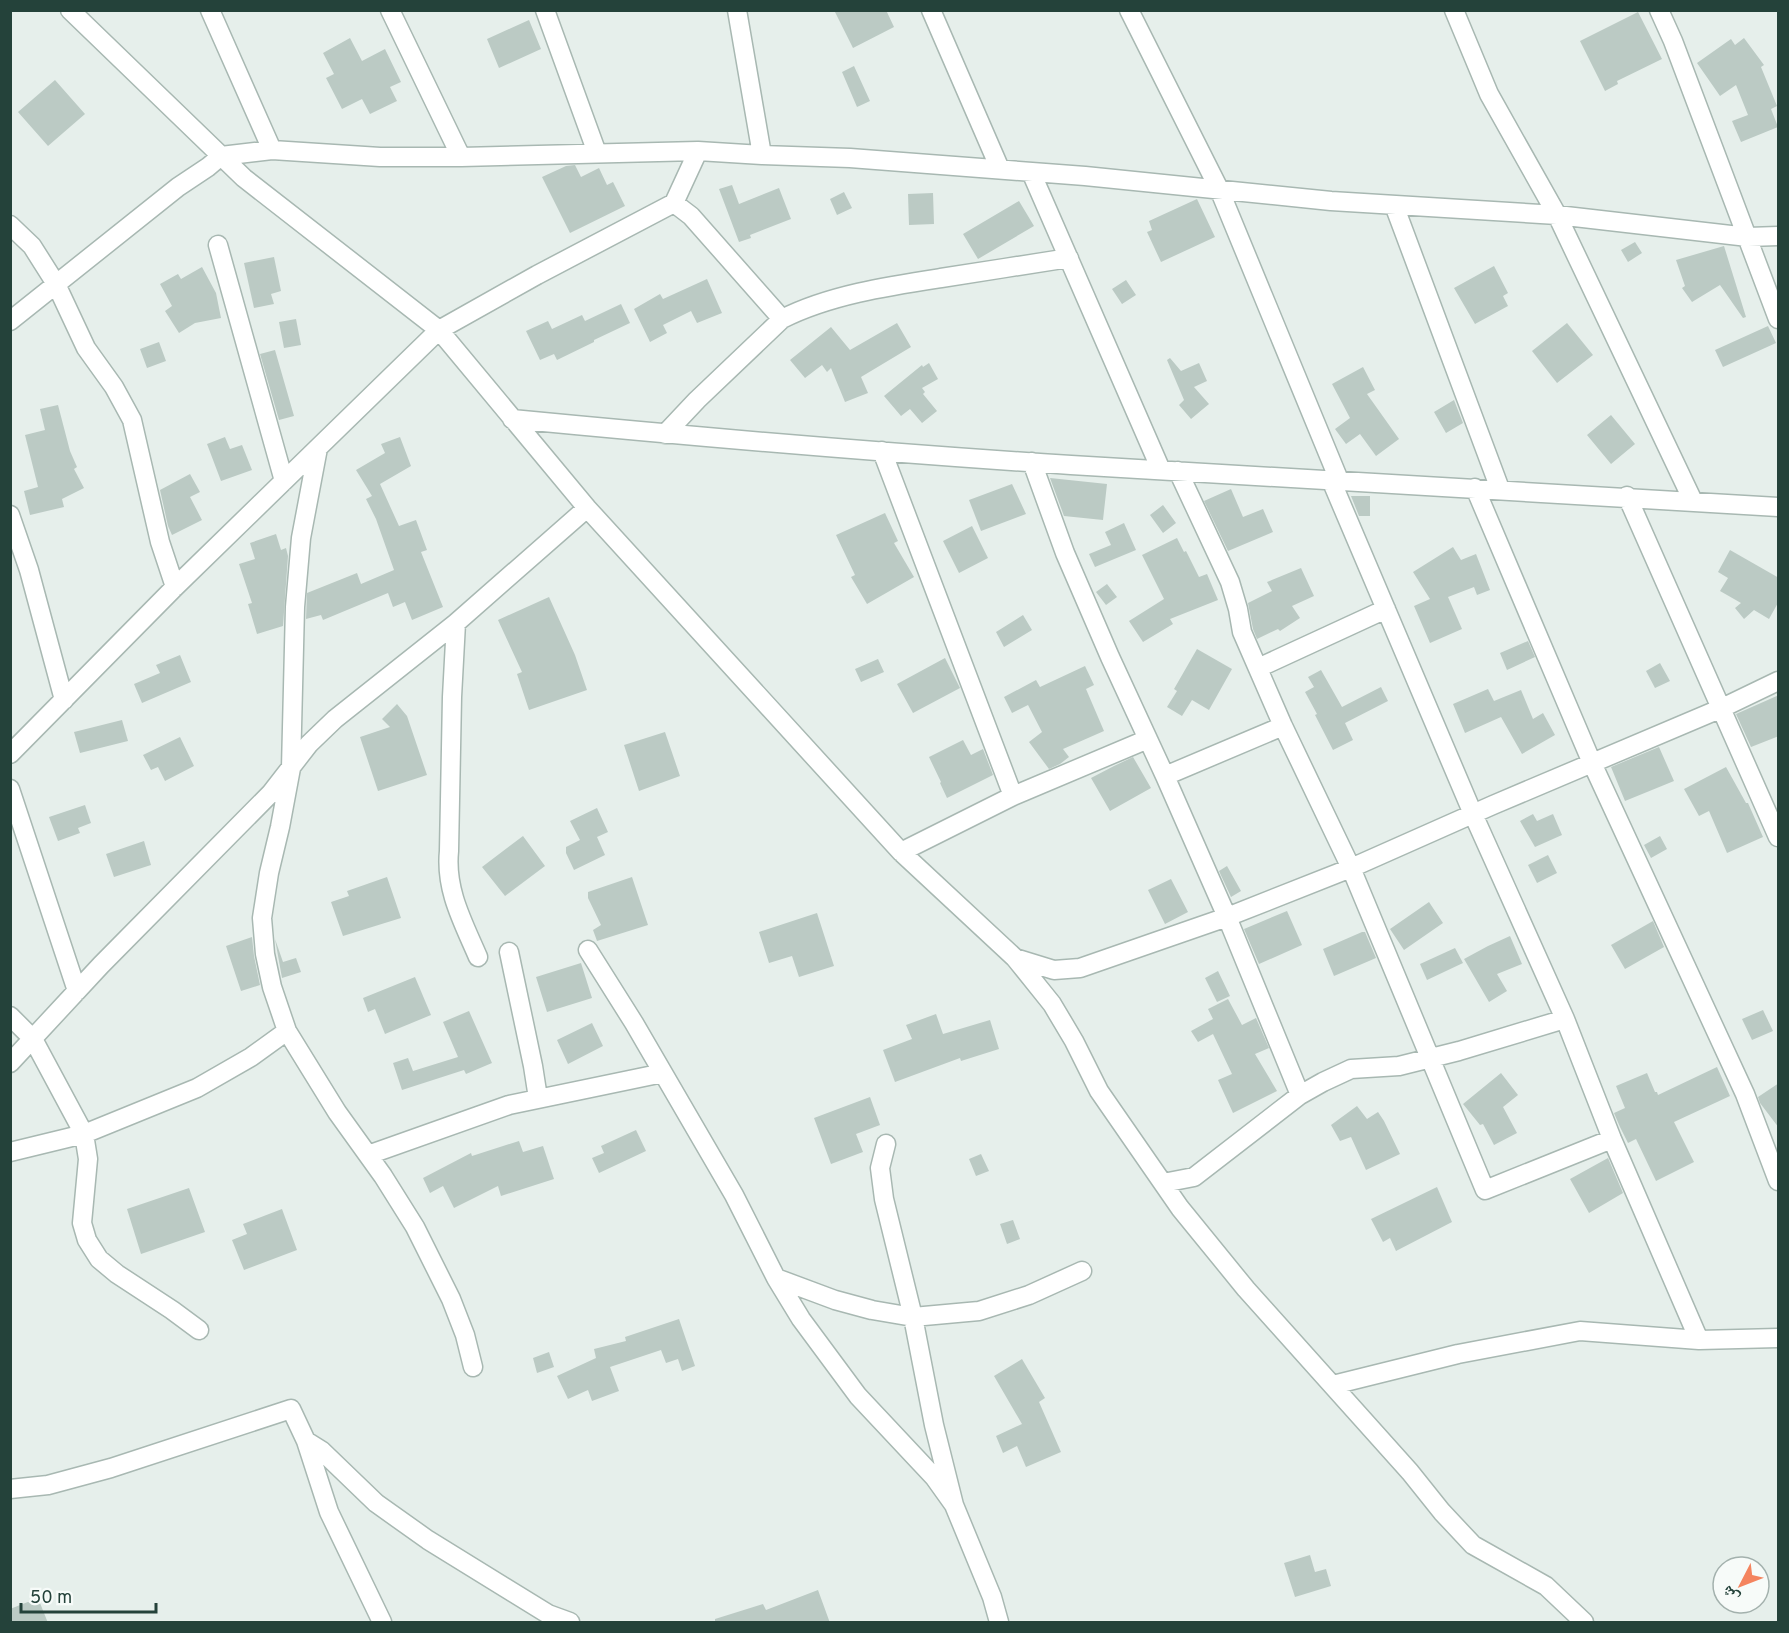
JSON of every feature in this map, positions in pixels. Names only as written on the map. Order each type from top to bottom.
[{"type":"street","points":[[70,10],[244,178],[439,330],[587,508],[901,852],[1015,958],[1052,1004],[1099,1091],[1180,1208],[1246,1289],[1410,1472],[1442,1512],[1473,1545],[1546,1586],[1584,1623]]},
{"type":"street","points":[[210,10],[272,150]]},
{"type":"street","points":[[390,10],[461,157]]},
{"type":"street","points":[[545,10],[597,153]]},
{"type":"street","points":[[737,10],[762,155]]},
{"type":"street","points":[[931,10],[1000,169]]},
{"type":"street","points":[[1129,10],[1219,189],[1386,609],[1473,813],[1565,1019],[1612,1139],[1699,1340]]},
{"type":"street","points":[[1454,10],[1489,94],[1557,215],[1693,501]]},
{"type":"street","points":[[1659,10],[1673,41],[1779,319]]},
{"type":"street","points":[[10,321],[178,187],[221,156],[272,150],[380,157],[698,151],[850,158],[1000,169],[1394,205],[1557,215],[1748,237],[1779,237]]},
{"type":"street","points":[[10,753],[175,587],[439,330],[537,274],[674,203],[698,151]]},
{"type":"street","points":[[1031,172],[1069,258],[1170,470],[1230,582],[1242,632],[1283,726],[1351,867],[1485,1190],[1612,1139]]},
{"type":"street","points":[[674,203],[692,216],[782,319]]},
{"type":"street","points":[[1394,205],[1500,489]]},
{"type":"street","points":[[10,225],[32,246],[56,284],[86,348],[114,387],[132,420],[160,542],[175,587]]},
{"type":"street","points":[[218,244],[284,481]]},
{"type":"street","points":[[665,434],[697,400],[782,319],[799,310],[897,285],[1069,258]]},
{"type":"street","points":[[512,419],[665,434],[1032,462],[1627,496],[1779,507]]},
{"type":"street","points":[[318,448],[301,538],[294,607],[291,768],[262,918],[265,954],[272,987],[287,1031],[337,1112],[415,1227],[451,1299],[474,1367]]},
{"type":"street","points":[[882,451],[1013,796]]},
{"type":"street","points":[[1032,462],[1065,554],[1227,918],[1300,1095]]},
{"type":"street","points":[[1475,488],[1592,763],[1773,1150],[1779,1181]]},
{"type":"street","points":[[1627,496],[1779,837]]},
{"type":"street","points":[[10,1064],[101,965],[271,793],[309,744],[335,719],[456,623],[587,508]]},
{"type":"street","points":[[10,515],[29,570],[64,699]]},
{"type":"street","points":[[1258,668],[1386,609]]},
{"type":"street","points":[[456,623],[447,868],[454,898],[478,957]]},
{"type":"street","points":[[1015,958],[1054,970],[1080,968],[1227,918],[1722,708],[1779,681]]},
{"type":"street","points":[[1165,776],[1283,726]]},
{"type":"street","points":[[901,852],[1013,796],[1148,739]]},
{"type":"street","points":[[10,789],[77,991]]},
{"type":"street","points":[[588,950],[734,1195],[801,1319],[858,1396],[934,1477],[954,1505]]},
{"type":"street","points":[[509,952],[538,1098]]},
{"type":"street","points":[[10,1016],[33,1039],[84,1134],[88,1159],[82,1223],[87,1240],[99,1259],[117,1274],[199,1329]]},
{"type":"street","points":[[1163,1183],[1194,1177],[1300,1095],[1351,1069],[1399,1066],[1565,1019]]},
{"type":"street","points":[[10,1152],[84,1134],[197,1088],[251,1057],[287,1031]]},
{"type":"street","points":[[368,1155],[509,1105],[663,1073]]},
{"type":"street","points":[[886,1144],[880,1168],[884,1199],[913,1317],[934,1425],[954,1505],[992,1597],[999,1623]]},
{"type":"street","points":[[777,1278],[835,1300],[872,1310],[913,1317],[979,1311],[1029,1295],[1082,1271]]},
{"type":"street","points":[[1332,1385],[1458,1354],[1580,1331],[1699,1340],[1779,1338]]},
{"type":"street","points":[[10,1490],[48,1485],[111,1468],[291,1409],[306,1441],[329,1512],[382,1623]]},
{"type":"street","points":[[306,1441],[322,1451],[376,1503],[428,1540],[548,1614],[570,1623]]},
{"type":"building","points":[[834,10],[886,10],[894,27],[853,48]]},
{"type":"building","points":[[1638,12],[1662,59],[1617,81],[1618,84],[1605,91],[1580,41]]},
{"type":"building","points":[[529,20],[541,49],[499,68],[487,39]]},
{"type":"building","points":[[350,38],[362,61],[385,49],[401,82],[390,87],[397,101],[370,114],[362,99],[342,109],[326,78],[334,74],[323,53]]},
{"type":"building","points":[[1744,38],[1764,65],[1761,67],[1777,106],[1771,109],[1778,127],[1741,142],[1732,121],[1748,115],[1736,85],[1720,96],[1697,63],[1731,39],[1735,45]]},
{"type":"building","points":[[854,66],[870,101],[857,107],[842,72]]},
{"type":"building","points":[[55,80],[85,114],[48,146],[18,112]]},
{"type":"building","points":[[575,165],[581,177],[599,168],[607,185],[613,182],[625,206],[570,233],[542,177],[566,166]]},
{"type":"building","points":[[732,185],[739,204],[779,188],[791,219],[750,235],[751,238],[739,242],[719,189]]},
{"type":"building","points":[[844,192],[852,208],[837,215],[830,199]]},
{"type":"building","points":[[933,193],[934,224],[909,225],[908,194]]},
{"type":"building","points":[[1197,199],[1215,237],[1161,262],[1147,232],[1152,230],[1149,221]]},
{"type":"building","points":[[1019,201],[1034,226],[978,259],[963,234]]},
{"type":"building","points":[[1635,242],[1642,253],[1628,262],[1621,250]]},
{"type":"building","points":[[1724,246],[1746,317],[1743,318],[1720,285],[1692,302],[1682,288],[1685,286],[1676,260]]},
{"type":"building","points":[[274,257],[281,291],[271,294],[274,304],[254,308],[244,263]]},
{"type":"building","points":[[1494,266],[1508,293],[1503,296],[1508,306],[1475,324],[1454,288]]},
{"type":"building","points":[[202,267],[216,293],[221,318],[195,323],[179,333],[165,311],[172,306],[160,284],[178,274],[181,279]]},
{"type":"building","points":[[707,279],[722,313],[697,323],[691,311],[663,325],[667,333],[650,342],[634,309],[660,294],[663,299]]},
{"type":"building","points":[[1126,280],[1136,295],[1122,304],[1112,289]]},
{"type":"building","points":[[621,304],[630,323],[557,360],[554,354],[540,360],[526,331],[548,321],[552,329],[582,315],[585,321]]},
{"type":"building","points":[[296,319],[301,345],[284,348],[279,322]]},
{"type":"building","points":[[897,323],[911,347],[861,377],[868,393],[845,402],[831,368],[827,372],[822,365],[805,378],[790,360],[831,327],[850,350]]},
{"type":"building","points":[[1567,323],[1593,355],[1557,383],[1532,351]]},
{"type":"building","points":[[1768,326],[1776,343],[1723,367],[1715,350]]},
{"type":"building","points":[[159,342],[166,361],[147,368],[140,349]]},
{"type":"building","points":[[275,350],[294,416],[279,420],[260,354]]},
{"type":"building","points":[[1170,358],[1181,371],[1199,363],[1207,381],[1194,387],[1209,404],[1191,419],[1179,405],[1184,400],[1167,360]]},
{"type":"building","points":[[929,363],[938,379],[922,388],[925,392],[923,394],[937,411],[922,423],[910,409],[901,416],[884,396],[922,365],[923,367]]},
{"type":"building","points":[[1363,367],[1375,390],[1367,394],[1399,439],[1376,456],[1360,434],[1346,444],[1335,429],[1350,418],[1332,384]]},
{"type":"building","points":[[1454,400],[1463,423],[1446,433],[1434,412]]},
{"type":"building","points":[[58,405],[70,451],[77,467],[74,469],[84,488],[62,499],[64,507],[30,515],[24,491],[38,487],[25,435],[45,430],[40,409]]},
{"type":"building","points":[[1611,415],[1635,444],[1611,464],[1587,435]]},
{"type":"building","points":[[225,437],[230,449],[242,445],[252,470],[221,481],[207,444]]},
{"type":"building","points":[[400,437],[411,466],[380,484],[399,526],[416,520],[427,550],[421,552],[443,607],[412,620],[405,602],[393,607],[388,593],[323,620],[321,615],[306,619],[307,593],[357,573],[361,584],[394,570],[376,519],[366,499],[372,496],[356,470],[385,453],[381,444]]},
{"type":"building","points":[[190,474],[200,492],[190,497],[202,520],[172,535],[160,490]]},
{"type":"building","points":[[1050,478],[1107,484],[1103,520],[1064,516]]},
{"type":"building","points":[[1012,484],[1026,514],[981,531],[969,500]]},
{"type":"building","points":[[1231,489],[1243,517],[1263,509],[1273,532],[1228,551],[1204,501]]},
{"type":"building","points":[[1351,496],[1370,496],[1370,516],[1359,516]]},
{"type":"building","points":[[1163,505],[1176,523],[1163,533],[1150,515]]},
{"type":"building","points":[[885,513],[898,541],[894,543],[914,577],[867,604],[851,577],[855,575],[836,535]]},
{"type":"building","points":[[1124,523],[1136,550],[1095,567],[1089,554],[1111,545],[1105,532]]},
{"type":"building","points":[[972,526],[988,558],[959,573],[943,541]]},
{"type":"building","points":[[276,534],[281,550],[286,548],[288,556],[283,626],[257,634],[248,604],[252,603],[239,564],[255,559],[250,543]]},
{"type":"building","points":[[1177,538],[1199,577],[1207,574],[1218,600],[1170,619],[1173,624],[1143,642],[1129,621],[1164,599],[1142,555]]},
{"type":"building","points":[[1453,547],[1461,560],[1476,554],[1490,590],[1477,595],[1474,587],[1448,597],[1462,629],[1430,643],[1414,606],[1430,599],[1413,572]]},
{"type":"building","points":[[1730,550],[1779,578],[1779,601],[1769,619],[1754,610],[1744,619],[1735,608],[1741,603],[1720,591],[1728,578],[1718,572]]},
{"type":"building","points":[[1301,568],[1314,596],[1292,606],[1300,618],[1280,631],[1278,629],[1257,639],[1248,603],[1272,591],[1267,582]]},
{"type":"building","points":[[1107,584],[1117,597],[1106,605],[1096,592]]},
{"type":"building","points":[[549,597],[575,655],[587,690],[529,710],[517,674],[522,672],[498,620]]},
{"type":"building","points":[[1023,615],[1032,630],[1004,647],[996,632]]},
{"type":"building","points":[[1528,641],[1535,657],[1507,670],[1500,653]]},
{"type":"building","points":[[1197,649],[1232,669],[1209,710],[1192,700],[1182,716],[1167,707],[1177,691],[1174,689]]},
{"type":"building","points":[[180,655],[191,682],[142,703],[134,684],[160,673],[156,665]]},
{"type":"building","points":[[945,658],[960,688],[913,713],[897,684]]},
{"type":"building","points":[[878,659],[884,672],[861,682],[855,669]]},
{"type":"building","points":[[1660,663],[1670,681],[1655,688],[1646,671]]},
{"type":"building","points":[[1085,666],[1094,685],[1086,689],[1104,731],[1063,749],[1069,757],[1049,769],[1029,742],[1042,732],[1028,705],[1012,713],[1004,697],[1036,680],[1040,687]]},
{"type":"building","points":[[1321,670],[1342,707],[1381,687],[1388,701],[1345,723],[1353,740],[1333,750],[1305,692],[1314,687],[1308,677]]},
{"type":"building","points":[[1488,689],[1494,701],[1521,690],[1533,719],[1543,713],[1555,735],[1522,754],[1501,717],[1465,733],[1453,704]]},
{"type":"building","points":[[1779,695],[1779,736],[1751,747],[1736,714]]},
{"type":"building","points":[[397,704],[407,716],[427,775],[378,791],[360,737],[390,727],[382,719]]},
{"type":"building","points":[[122,720],[128,741],[80,753],[74,732]]},
{"type":"building","points":[[665,732],[680,776],[639,791],[624,745]]},
{"type":"building","points":[[180,737],[194,766],[165,781],[158,767],[151,770],[143,755]]},
{"type":"building","points":[[963,740],[971,755],[983,749],[993,775],[947,798],[929,757]]},
{"type":"building","points":[[1659,747],[1674,781],[1625,801],[1611,767]]},
{"type":"building","points":[[1133,757],[1151,788],[1110,811],[1091,778]]},
{"type":"building","points":[[1726,767],[1748,803],[1763,837],[1727,853],[1709,811],[1699,816],[1684,789]]},
{"type":"building","points":[[85,805],[91,823],[78,828],[80,833],[58,841],[49,817]]},
{"type":"building","points":[[597,808],[608,832],[597,837],[605,855],[574,870],[566,853],[566,847],[580,840],[570,821]]},
{"type":"building","points":[[1533,814],[1537,821],[1553,814],[1562,835],[1535,847],[1520,821]]},
{"type":"building","points":[[523,836],[545,866],[505,896],[482,867]]},
{"type":"building","points":[[1660,836],[1667,849],[1651,858],[1644,845]]},
{"type":"building","points":[[144,841],[151,865],[114,877],[106,854]]},
{"type":"building","points":[[1548,855],[1557,873],[1537,883],[1528,865]]},
{"type":"building","points":[[1227,866],[1241,891],[1231,897],[1219,871]]},
{"type":"building","points":[[387,877],[401,918],[343,936],[331,902],[349,896],[347,891]]},
{"type":"building","points":[[632,877],[648,925],[597,941],[593,930],[601,925],[588,898],[588,892]]},
{"type":"building","points":[[1171,879],[1188,912],[1165,924],[1148,890]]},
{"type":"building","points":[[1429,902],[1443,923],[1404,950],[1390,929]]},
{"type":"building","points":[[1287,911],[1302,945],[1259,964],[1244,929]]},
{"type":"building","points":[[817,913],[834,966],[799,977],[792,956],[769,963],[759,932]]},
{"type":"building","points":[[1653,921],[1664,947],[1625,969],[1611,945]]},
{"type":"building","points":[[1365,932],[1376,958],[1334,976],[1323,949]]},
{"type":"building","points":[[1510,936],[1522,964],[1497,974],[1507,991],[1489,1002],[1464,959]]},
{"type":"building","points":[[252,937],[260,985],[241,991],[226,946]]},
{"type":"building","points":[[275,939],[283,962],[296,958],[301,972],[282,978]]},
{"type":"building","points":[[1455,948],[1463,963],[1427,980],[1420,964]]},
{"type":"building","points":[[581,963],[592,998],[547,1012],[536,977]]},
{"type":"building","points":[[1218,971],[1230,996],[1217,1002],[1205,978]]},
{"type":"building","points":[[415,977],[431,1015],[385,1034],[375,1009],[368,1012],[363,998]]},
{"type":"building","points":[[1228,999],[1242,1025],[1256,1018],[1269,1048],[1255,1054],[1277,1091],[1233,1113],[1218,1080],[1232,1074],[1213,1034],[1198,1042],[1191,1031],[1213,1019],[1208,1009]]},
{"type":"building","points":[[1763,1010],[1773,1031],[1752,1040],[1742,1019]]},
{"type":"building","points":[[469,1011],[492,1063],[466,1074],[464,1070],[402,1090],[393,1063],[408,1058],[413,1071],[458,1057],[443,1022]]},
{"type":"building","points":[[936,1014],[943,1034],[990,1020],[999,1049],[961,1061],[960,1058],[895,1082],[883,1050],[912,1039],[906,1025]]},
{"type":"building","points":[[592,1023],[603,1046],[568,1064],[557,1040]]},
{"type":"building","points":[[1717,1067],[1730,1096],[1674,1122],[1694,1162],[1656,1181],[1636,1139],[1628,1143],[1614,1113],[1625,1108],[1616,1086],[1647,1073],[1658,1095]]},
{"type":"building","points":[[1501,1073],[1518,1095],[1503,1107],[1517,1133],[1494,1145],[1483,1124],[1480,1125],[1463,1104]]},
{"type":"building","points":[[1779,1083],[1779,1128],[1758,1097]]},
{"type":"building","points":[[870,1097],[880,1125],[856,1134],[863,1152],[831,1164],[814,1118]]},
{"type":"building","points":[[1357,1106],[1367,1119],[1378,1112],[1400,1154],[1366,1170],[1351,1137],[1340,1141],[1331,1125]]},
{"type":"building","points":[[636,1130],[646,1151],[599,1173],[592,1158],[604,1153],[601,1146]]},
{"type":"building","points":[[519,1141],[523,1152],[543,1146],[554,1179],[501,1196],[498,1186],[454,1208],[443,1186],[430,1193],[423,1178],[471,1153],[472,1156]]},
{"type":"building","points":[[981,1154],[989,1171],[976,1176],[969,1159]]},
{"type":"building","points":[[1608,1158],[1623,1193],[1589,1213],[1570,1179]]},
{"type":"building","points":[[1437,1187],[1452,1222],[1396,1251],[1390,1238],[1383,1242],[1371,1219]]},
{"type":"building","points":[[189,1188],[205,1232],[141,1254],[127,1209]]},
{"type":"building","points":[[282,1209],[297,1250],[244,1270],[232,1240],[247,1234],[243,1224]]},
{"type":"building","points":[[1013,1220],[1020,1239],[1007,1244],[1000,1224]]},
{"type":"building","points":[[679,1319],[695,1366],[682,1371],[678,1359],[666,1363],[661,1350],[610,1367],[619,1391],[592,1401],[588,1390],[568,1399],[557,1376],[596,1358],[594,1349],[626,1341],[625,1337]]},
{"type":"building","points":[[549,1352],[554,1367],[537,1373],[533,1358]]},
{"type":"building","points":[[1022,1359],[1045,1398],[1039,1402],[1061,1452],[1026,1467],[1017,1446],[1003,1453],[996,1436],[1022,1424],[994,1376]]},
{"type":"building","points":[[1310,1555],[1315,1572],[1326,1569],[1331,1586],[1295,1597],[1284,1563]]},
{"type":"building","points":[[818,1590],[830,1623],[715,1623],[715,1619],[763,1604],[766,1610]]},
{"type":"building","points":[[38,1598],[48,1623],[10,1623],[10,1609]]}]
